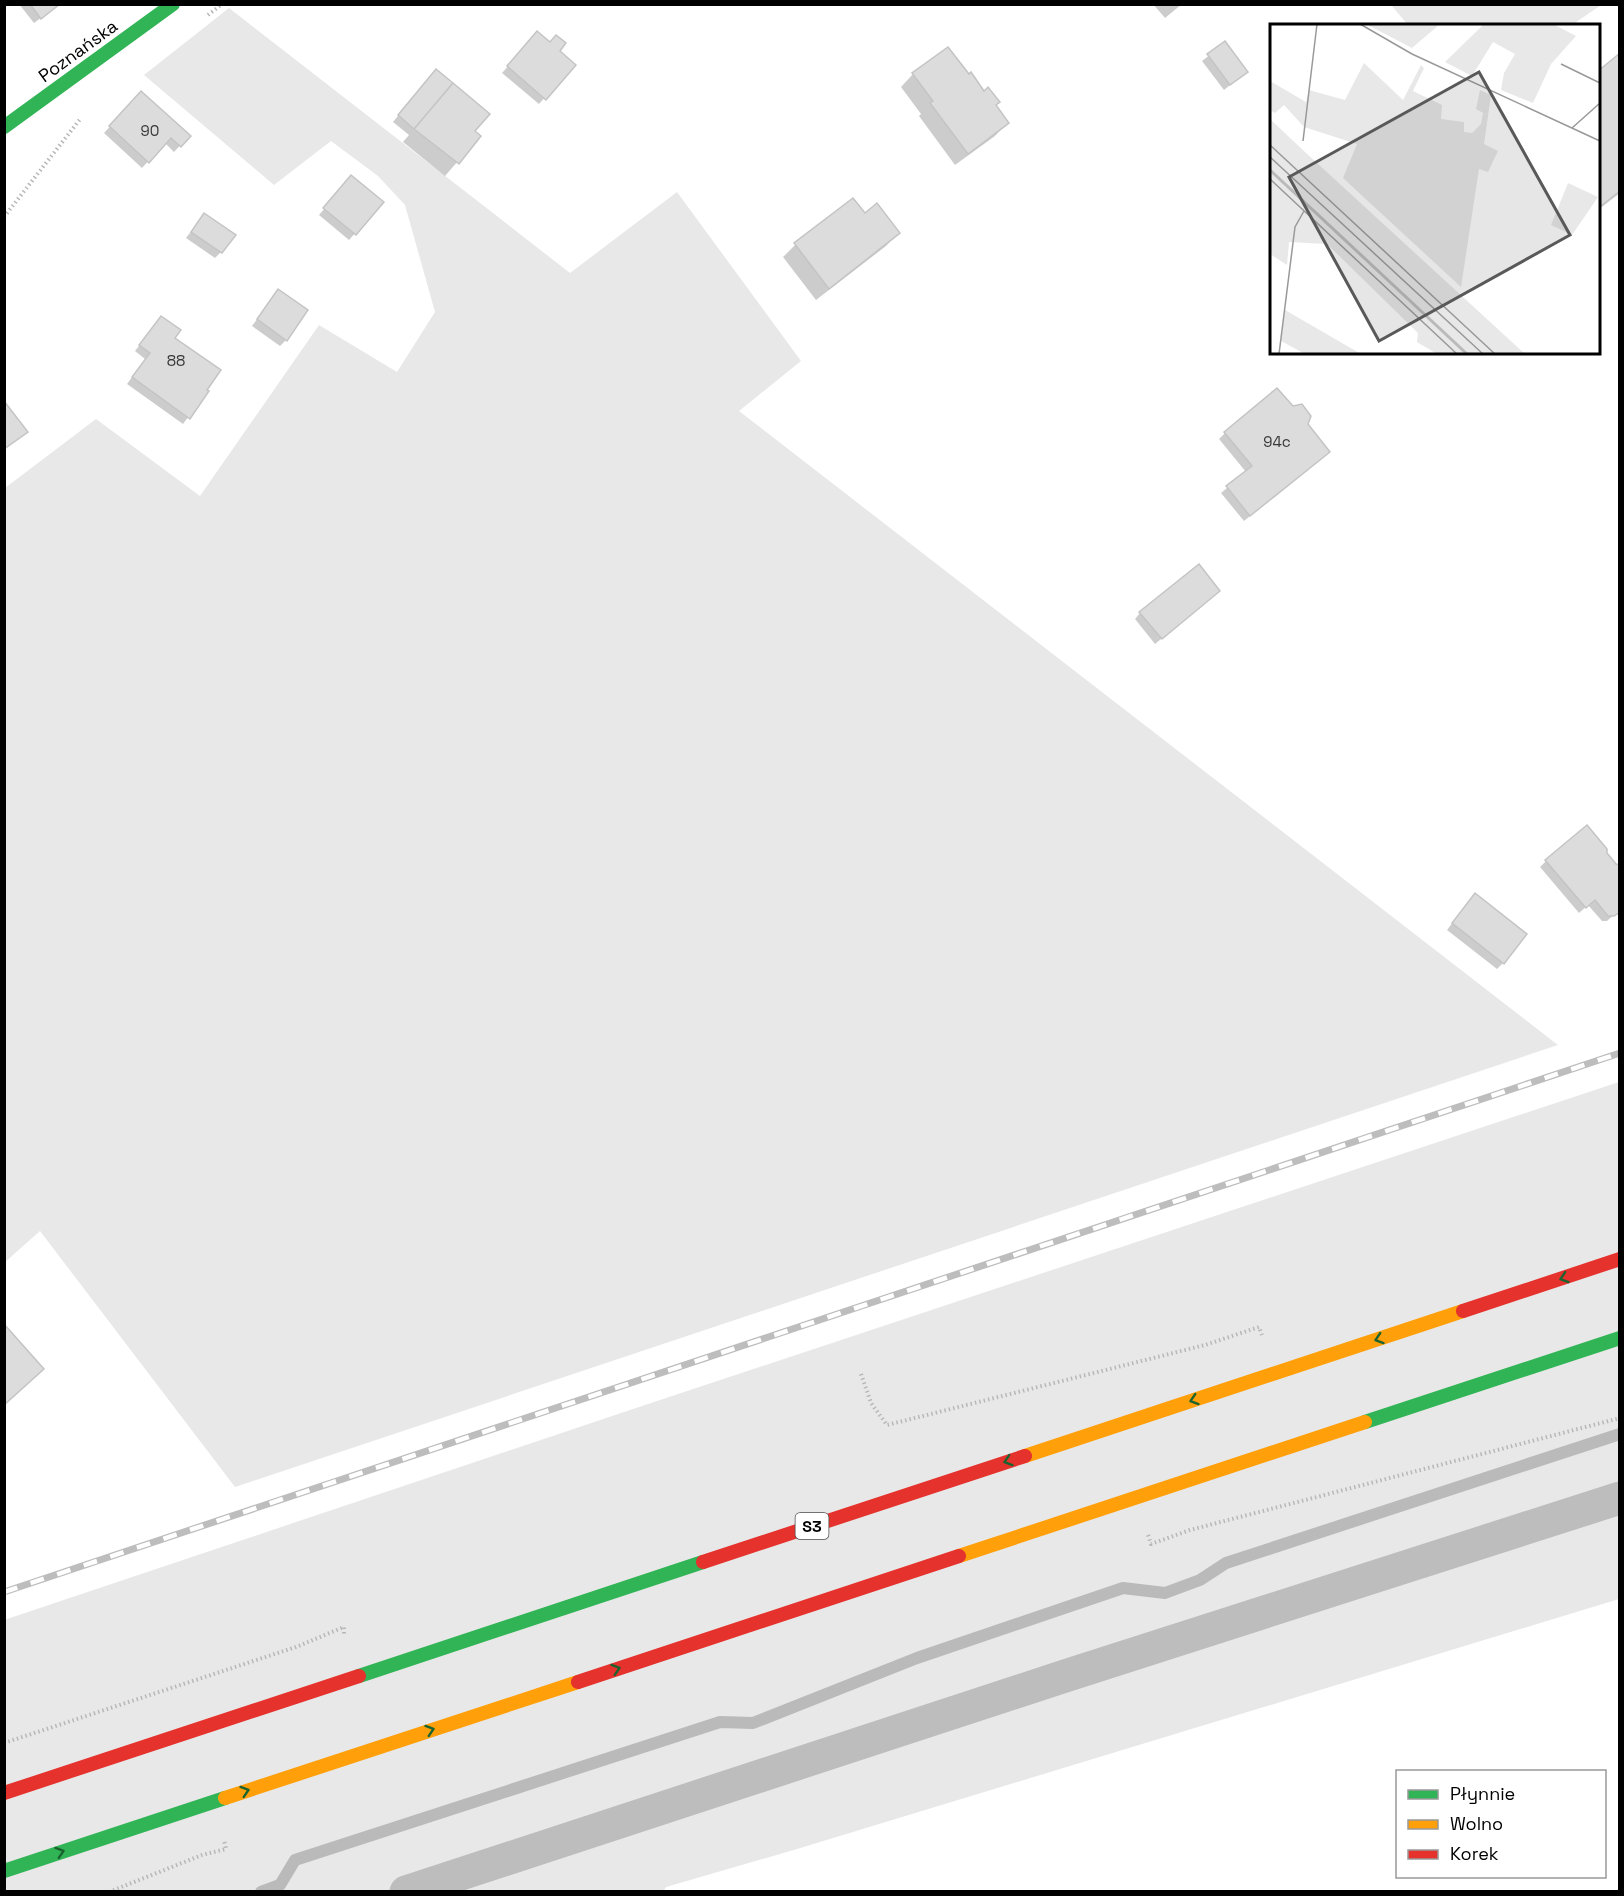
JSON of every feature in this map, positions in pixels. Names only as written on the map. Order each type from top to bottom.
[{"type":"main road","name":"Poznańska","points":[[4,127],[174,4]]},
{"type":"main road","name":"S3","points":[[4,1792],[1620,1259]]},
{"type":"main road","points":[[4,1871],[1620,1338]]},
{"type":"street","points":[[406,1892],[1065,1676],[1620,1498]]},
{"type":"path","points":[[204,18],[222,4]]},
{"type":"path","points":[[4,217],[82,117]]},
{"type":"path","points":[[861,1374],[871,1402],[887,1425],[1205,1345],[1259,1327],[1262,1335]]},
{"type":"path","points":[[1148,1535],[1151,1544],[1190,1530],[1620,1418]]},
{"type":"path","points":[[4,1743],[296,1647],[344,1627],[344,1636]]},
{"type":"path","points":[[109,1892],[202,1855],[226,1850],[224,1840]]},
{"type":"shaded area","points":[[1391,5],[1601,5],[1573,24],[1407,24]]},
{"type":"shaded area","points":[[229,8],[570,273],[677,192],[801,361],[739,411],[1558,1045],[235,1487],[40,1231],[4,1263],[5,488],[96,419],[200,496],[319,325],[397,372],[435,312],[405,205],[378,176],[331,141],[274,185],[144,75]]},
{"type":"shaded area","points":[[1619,1082],[1619,1599],[666,1887],[663,1892],[5,1891],[4,1620]]},
{"type":"building","points":[[30,4],[60,4],[41,19]]},
{"type":"building","points":[[537,31],[550,42],[556,35],[566,43],[560,51],[576,65],[546,100],[507,66]]},
{"type":"building","points":[[1225,41],[1248,72],[1230,85],[1207,54]]},
{"type":"building","points":[[948,47],[969,74],[971,72],[984,91],[988,87],[1000,102],[996,105],[1009,123],[968,154],[930,103],[933,101],[912,73]]},
{"type":"building","points":[[1620,53],[1620,191],[1600,206],[1600,69]]},
{"type":"building","points":[[436,69],[453,83],[414,129],[398,115]]},
{"type":"building","points":[[453,83],[490,114],[475,131],[481,136],[459,164],[414,129]]},
{"type":"building","points":[[141,91],[191,136],[181,147],[171,138],[149,163],[109,126]]},
{"type":"building","points":[[351,175],[384,202],[356,235],[323,208]]},
{"type":"building","points":[[853,198],[865,213],[877,203],[900,233],[829,289],[794,243]]},
{"type":"building","points":[[204,213],[236,235],[222,253],[191,232]]},
{"type":"building","points":[[278,289],[308,310],[287,341],[257,319]]},
{"type":"building","points":[[161,316],[181,330],[175,338],[221,370],[190,419],[132,377],[150,353],[139,345]]},
{"type":"building","points":[[1277,388],[1293,406],[1302,404],[1311,416],[1308,424],[1330,452],[1250,516],[1226,486],[1252,466],[1224,432]]},
{"type":"building","points":[[4,401],[28,432],[4,449]]},
{"type":"building","points":[[1199,564],[1220,591],[1162,639],[1139,612]]},
{"type":"building","points":[[1587,825],[1616,864],[1620,865],[1620,912],[1614,916],[1608,916],[1595,900],[1586,908],[1545,860]]},
{"type":"building","points":[[1475,893],[1527,934],[1504,964],[1452,923]]},
{"type":"building","points":[[4,1324],[44,1369],[4,1405]]},
{"type":"waterway","points":[[261,1892],[280,1885],[295,1860],[720,1722],[753,1723],[917,1658],[1123,1588],[1165,1593],[1200,1580],[1226,1563],[1620,1434]]},
{"type":"railway","points":[[4,1592],[1620,1053]]},
{"type":"traffic: fast","points":[[4,127],[173,4]]},
{"type":"traffic: fast","points":[[1365,1422],[1620,1338]]},
{"type":"traffic: fast","points":[[359,1676],[703,1562]]},
{"type":"traffic: fast","points":[[4,1871],[225,1798]]},
{"type":"traffic: slow","points":[[1025,1456],[1463,1311]]},
{"type":"traffic: slow","points":[[959,1556],[1365,1422]]},
{"type":"traffic: slow","points":[[225,1798],[578,1682]]},
{"type":"traffic: jam","points":[[1463,1311],[1620,1259]]},
{"type":"traffic: jam","points":[[703,1562],[1025,1456]]},
{"type":"traffic: jam","points":[[578,1682],[959,1556]]},
{"type":"traffic: jam","points":[[4,1793],[359,1676]]}]
